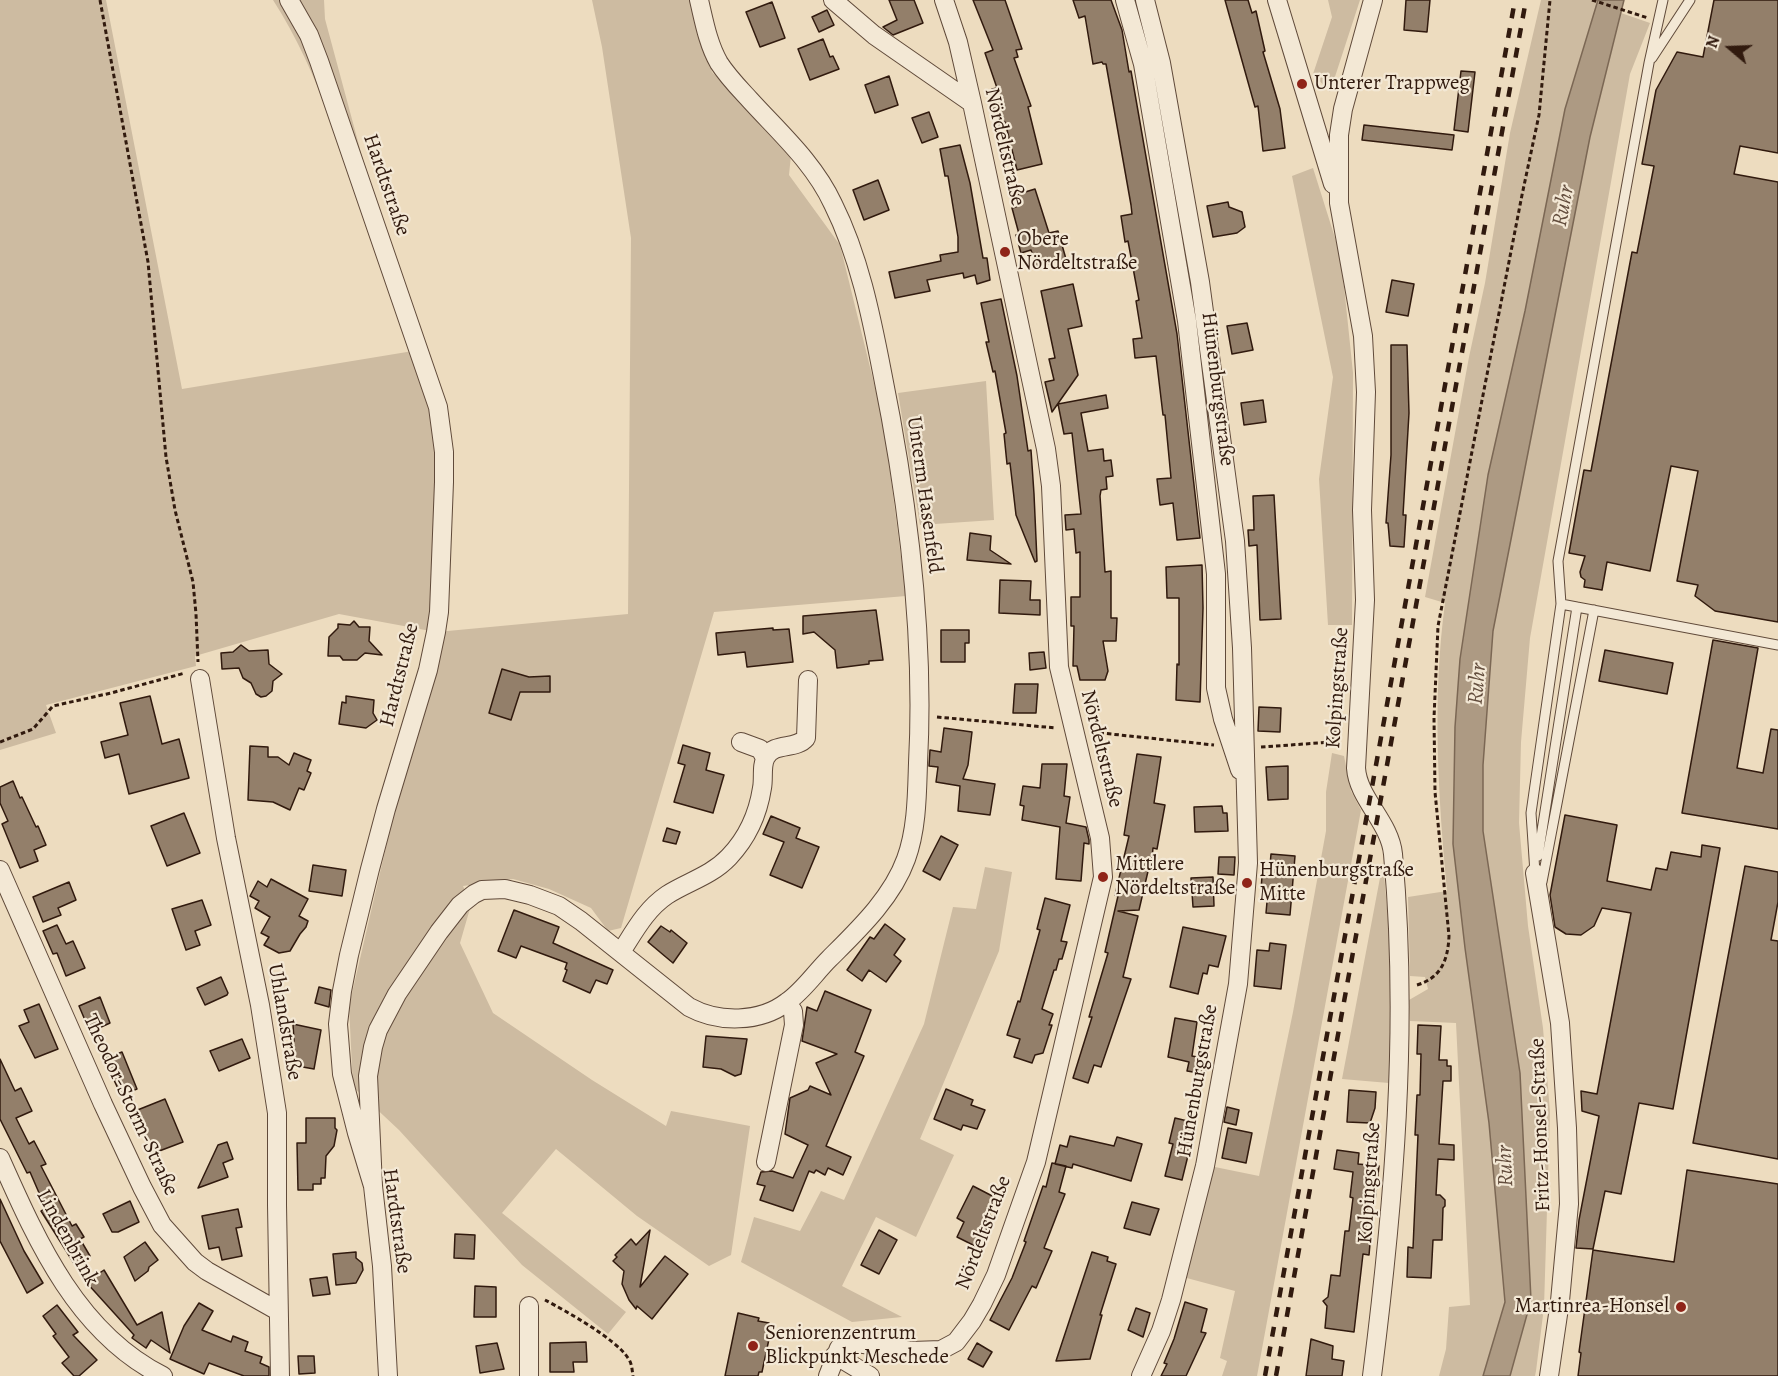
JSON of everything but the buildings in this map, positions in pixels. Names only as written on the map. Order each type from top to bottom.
[{"type":"street","name":"Hardtstraße","points":[[289,0],[309,35],[320,61],[438,407],[444,452],[440,587],[436,632],[428,670],[386,808],[357,922],[342,991],[338,1024],[342,1074],[372,1186],[382,1266],[388,1376]]},
{"type":"street","name":"Unterm Hasenfeld","points":[[372,1186],[368,1076],[373,1047],[384,1016],[397,994],[460,905],[474,894],[490,889],[505,889],[552,903],[570,913],[683,1003],[706,1015],[729,1018],[751,1017],[769,1012],[786,1003],[877,908],[903,868],[910,846],[914,821],[921,715],[916,613],[904,487],[875,336],[857,266],[840,217],[821,180],[806,160],[731,80],[718,62],[711,46],[699,0]]},
{"type":"street","points":[[833,0],[856,22],[972,103]]},
{"type":"street","name":"Nördeltstraße","points":[[835,1355],[841,1346],[850,1342],[912,1351],[946,1348],[956,1342],[972,1321],[996,1275],[1036,1162],[1103,877],[1100,838],[1065,696],[1058,655],[1051,486],[1046,449],[972,103],[958,42],[944,0]]},
{"type":"street","name":"Hünenburgstraße","points":[[1125,0],[1143,64],[1187,321],[1216,574],[1216,688],[1238,746],[1245,785],[1248,863],[1238,984],[1205,1166],[1161,1331],[1141,1376]]},
{"type":"street","name":"Hünenburgstraße","points":[[1144,0],[1161,63],[1200,282],[1235,541],[1240,624],[1238,746]]},
{"type":"street","points":[[1277,0],[1339,203]]},
{"type":"street","name":"Kolpingstraße","points":[[1372,1376],[1387,1252],[1398,1107],[1399,929],[1393,850],[1388,835],[1356,776],[1364,647],[1362,510],[1366,392],[1363,336],[1339,203],[1339,135],[1343,109],[1373,0]]},
{"type":"street","name":"Uhlandstraße","points":[[199,674],[226,838],[260,1005],[277,1113],[280,1376]]},
{"type":"street","points":[[765,758],[775,749],[800,743],[806,738],[808,680]]},
{"type":"street","points":[[621,952],[659,900],[710,873],[727,859],[742,841],[755,818],[765,758],[760,749],[741,742]]},
{"type":"street","name":"Theodor-Storm-Straße","points":[[0,870],[98,1094],[162,1225],[195,1262],[207,1271],[278,1311]]},
{"type":"street","name":"Fritz-Honsel-Straße","points":[[1535,873],[1560,1023],[1567,1128],[1569,1204],[1560,1301],[1549,1376]]},
{"type":"street","points":[[766,1162],[794,1025],[793,1011],[786,1003]]},
{"type":"street","name":"Lindenbrink","points":[[0,1158],[32,1230],[74,1299],[114,1342],[133,1358],[163,1376]]},
{"type":"street","points":[[529,1306],[530,1376]]},
{"type":"street","points":[[828,1376],[835,1355],[870,1376]]},
{"type":"lane","points":[[1535,873],[1531,813],[1561,604],[1558,561],[1649,63],[1663,0]]},
{"type":"lane","points":[[1649,63],[1690,0]]},
{"type":"lane","points":[[1561,604],[1778,645]]},
{"type":"lane","points":[[1535,873],[1577,607]]},
{"type":"lane","points":[[1538,901],[1594,610]]},
{"type":"path","points":[[0,742],[33,729],[53,706],[199,674],[193,582],[175,510],[166,457],[148,262],[100,0]]},
{"type":"path","points":[[1400,991],[1426,982],[1437,974],[1443,967],[1449,948],[1435,792],[1434,718],[1438,626],[1539,115],[1550,0]]},
{"type":"path","points":[[1592,0],[1647,18]]},
{"type":"path","points":[[921,715],[1238,746],[1333,742]]},
{"type":"path","points":[[529,1306],[536,1295],[573,1314],[627,1356],[633,1376]]},
{"type":"shaded area","points":[[0,0],[106,0],[182,389],[413,351],[379,265],[317,86],[290,28],[273,0],[324,0],[325,19],[433,420],[437,469],[437,632],[628,614],[631,238],[602,47],[592,0],[693,0],[712,72],[791,155],[789,175],[840,245],[884,424],[906,596],[714,612],[621,928],[608,931],[591,908],[549,889],[513,879],[463,886],[471,905],[460,943],[493,1013],[592,1080],[666,1126],[671,1111],[750,1126],[731,1255],[709,1266],[637,1216],[556,1149],[502,1213],[626,1312],[608,1334],[522,1265],[399,1130],[353,1087],[349,1006],[436,632],[339,614],[195,656],[196,666],[46,705],[56,733],[0,750]]},
{"type":"shaded area","points":[[1328,0],[1360,0],[1330,92],[1313,74],[1332,17]]},
{"type":"shaded area","points":[[1541,0],[1598,0],[1565,109],[1525,311],[1488,475],[1460,659],[1455,727],[1453,844],[1489,1123],[1505,1302],[1483,1376],[1439,1376],[1446,1349],[1449,1307],[1470,1305],[1456,1023],[1410,1021],[1409,1000],[1428,989],[1425,977],[1410,976],[1408,897],[1447,891],[1438,747],[1439,675],[1445,603],[1425,597],[1469,357],[1485,283],[1510,133]]},
{"type":"shaded area","points":[[1621,13],[1650,23],[1630,74],[1530,638],[1521,742],[1519,823],[1528,926],[1543,1028],[1550,1112],[1544,1307],[1536,1371],[1535,1376],[1510,1376],[1531,1300],[1520,1073],[1483,831],[1483,765],[1493,631],[1590,137]]},
{"type":"shaded area","points":[[1313,168],[1341,257],[1353,373],[1352,625],[1328,625],[1319,479],[1333,377],[1292,176]]},
{"type":"shaded area","points":[[986,381],[994,520],[920,525],[898,393]]},
{"type":"shaded area","points":[[1332,753],[1344,756],[1351,791],[1361,810],[1257,1376],[1222,1376],[1227,1361],[1220,1358],[1235,1291],[1183,1277],[1210,1166],[1259,1176],[1293,1012],[1326,831],[1326,792]]},
{"type":"shaded area","points":[[1383,862],[1393,978],[1389,1083],[1342,1079]]},
{"type":"shaded area","points":[[985,867],[1012,872],[999,951],[920,1139],[954,1155],[916,1237],[876,1217],[842,1286],[902,1317],[852,1322],[741,1262],[754,1217],[800,1231],[821,1191],[844,1200],[924,1024],[953,907],[976,909]]},
{"type":"water","name":"Ruhr","points":[[1598,0],[1624,0],[1590,137],[1493,631],[1483,765],[1483,831],[1520,1073],[1531,1300],[1510,1376],[1483,1376],[1505,1302],[1489,1123],[1453,844],[1455,727],[1460,659],[1488,475],[1525,311],[1565,109]]},
{"type":"railway","points":[[1265,1376],[1515,0]]},
{"type":"railway","points":[[1276,1376],[1526,0]]},
{"type":"place","name":"Unterer Trappweg","points":[[1302,84]]},
{"type":"place","name":"Obere Nördeltstraße","points":[[1005,252]]},
{"type":"place","name":"Mittlere Nördeltstraße","points":[[1103,877]]},
{"type":"place","name":"Hünenburgstraße Mitte","points":[[1247,883]]},
{"type":"place","name":"Martinrea-Honsel","points":[[1681,1307]]},
{"type":"place","name":"Seniorenzentrum Blickpunkt Meschede","points":[[753,1346]]}]
